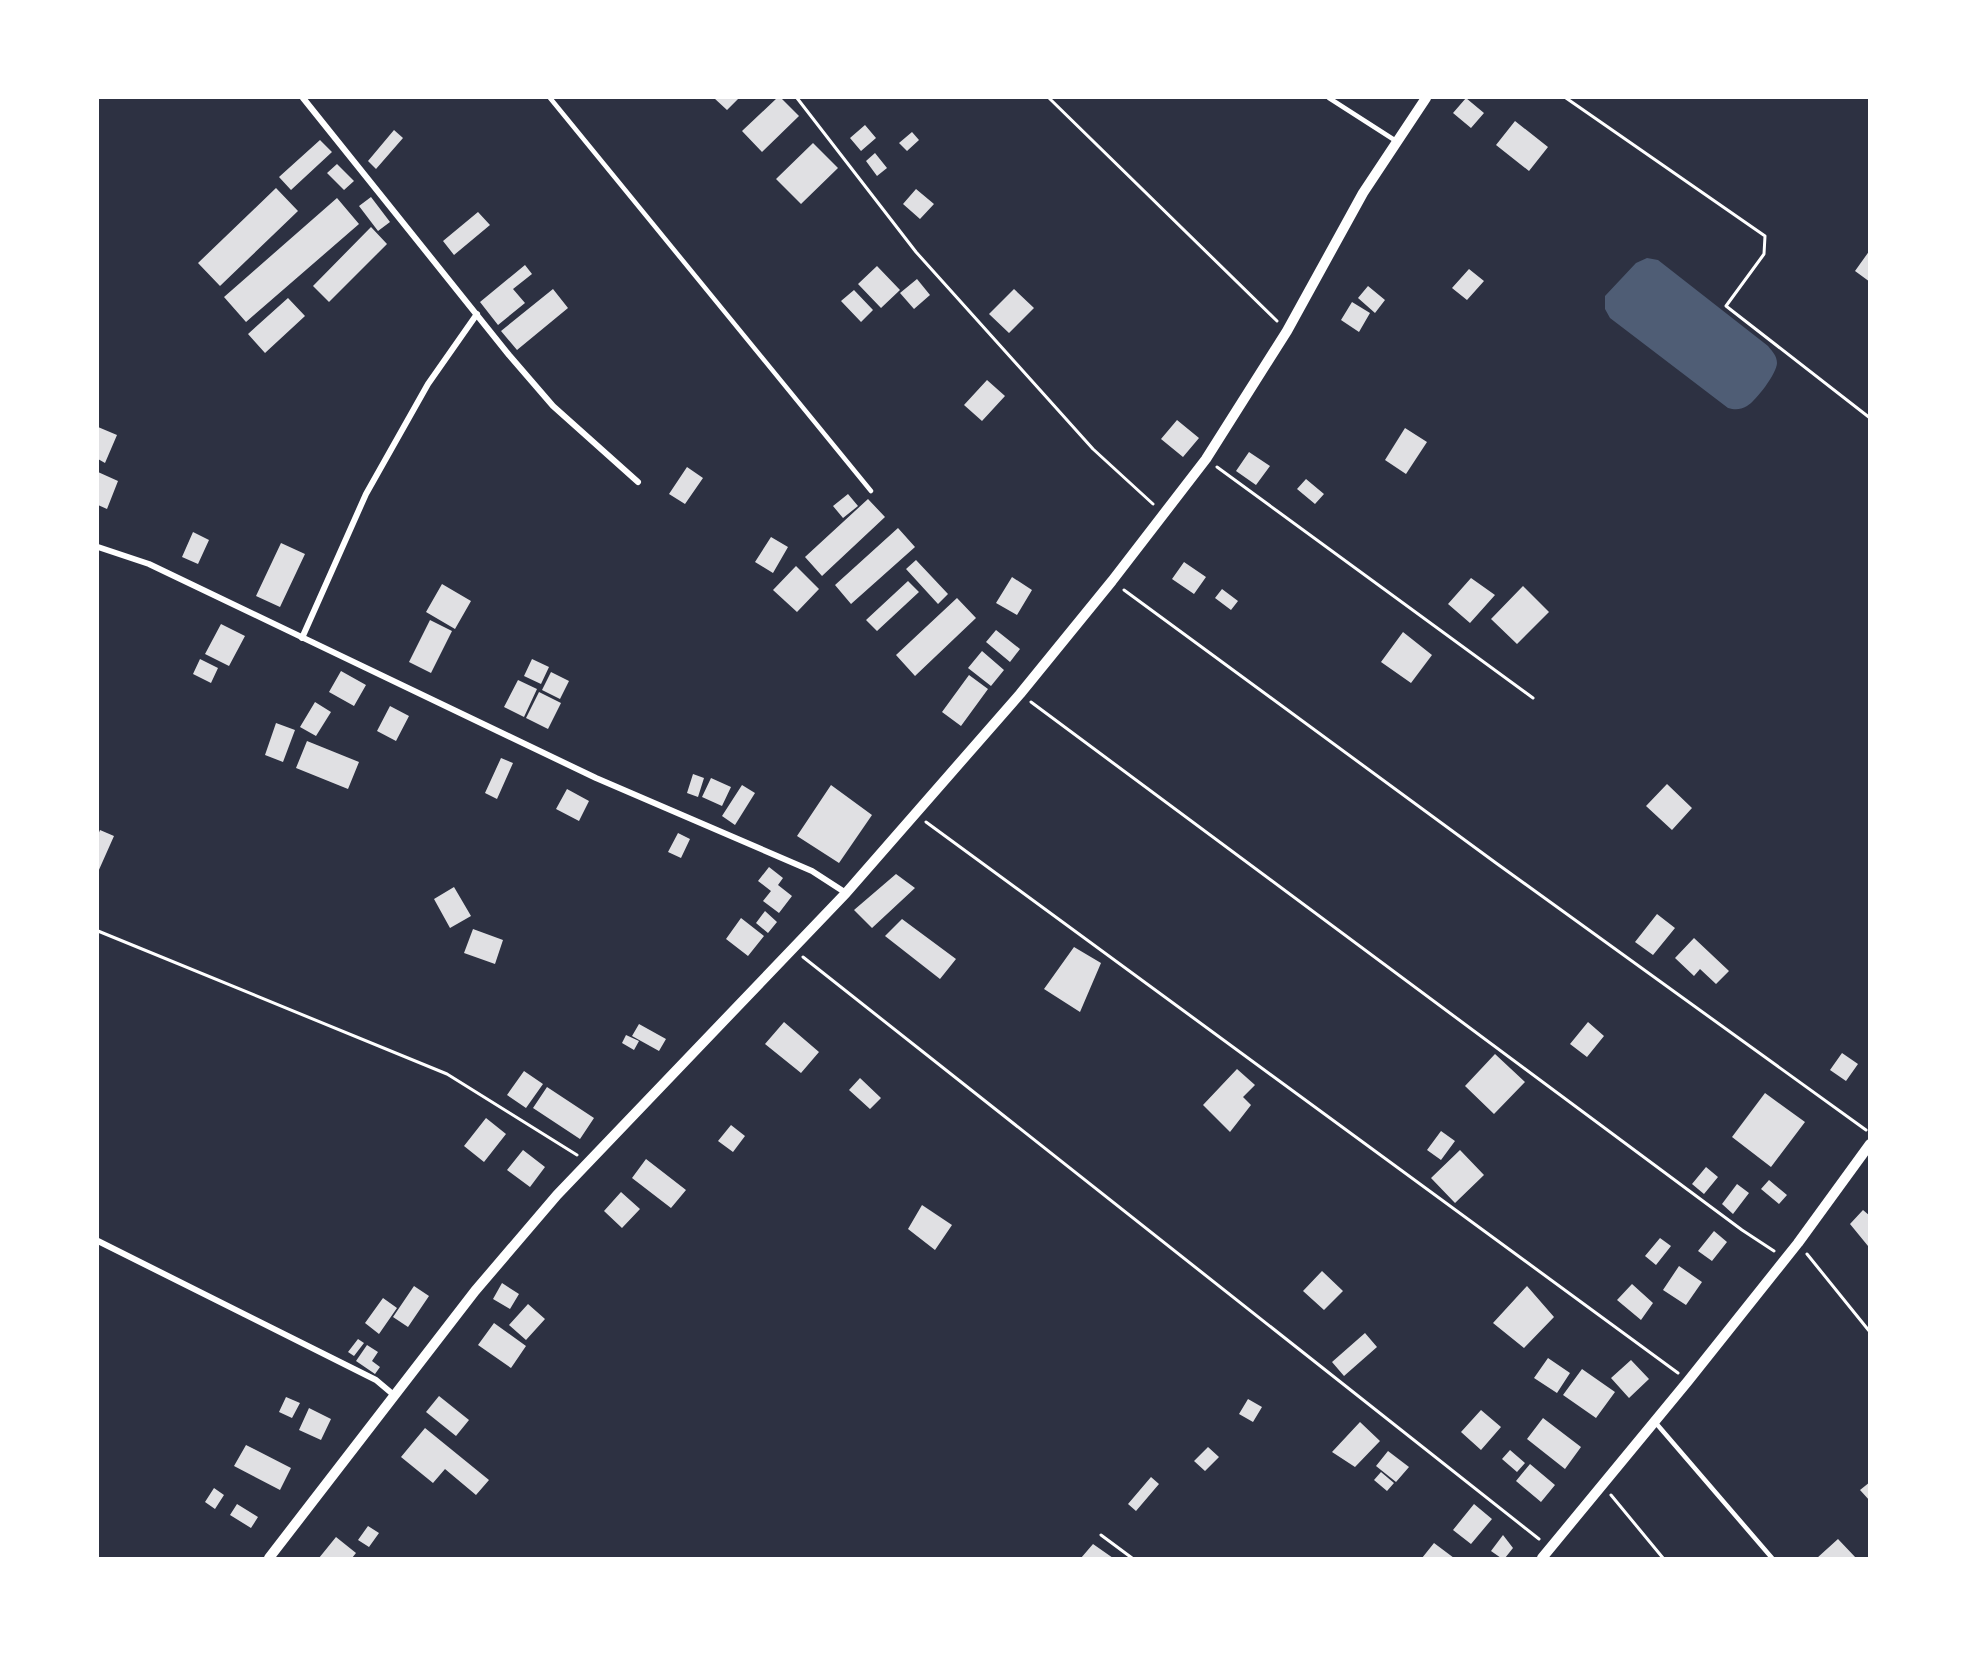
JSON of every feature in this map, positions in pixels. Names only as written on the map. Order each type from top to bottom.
[{"type":"street","points":[[303,98],[553,406],[638,482]]},
{"type":"street","points":[[269,1558],[475,1291],[557,1195],[846,893],[1020,694],[1112,581],[1206,459],[1287,331],[1364,193],[1426,98]]},
{"type":"street","points":[[302,638],[366,494],[428,384],[477,314]]},
{"type":"street","points":[[98,547],[149,564],[596,778],[812,871],[846,893]]},
{"type":"street","points":[[1542,1558],[1655,1422],[1798,1243],[1869,1144]]},
{"type":"street","points":[[98,1241],[376,1380],[395,1396]]},
{"type":"lane","points":[[550,98],[871,491]]},
{"type":"lane","points":[[1329,98],[1396,141]]},
{"type":"lane","points":[[1655,1422],[1772,1558]]},
{"type":"path","points":[[797,98],[916,252],[1093,449],[1164,514]]},
{"type":"path","points":[[1049,98],[1287,331]]},
{"type":"path","points":[[1566,98],[1765,236],[1764,254],[1726,306],[1869,418]]},
{"type":"path","points":[[1206,459],[1533,698]]},
{"type":"path","points":[[1112,581],[1496,864],[1869,1133]]},
{"type":"path","points":[[1020,694],[1733,1223],[1786,1258]]},
{"type":"path","points":[[915,814],[1688,1381]]},
{"type":"path","points":[[98,931],[447,1074],[588,1162]]},
{"type":"path","points":[[793,948],[1550,1549]]},
{"type":"path","points":[[1798,1243],[1869,1332]]},
{"type":"path","points":[[1611,1495],[1663,1558]]},
{"type":"path","points":[[1101,1534],[1132,1558]]},
{"type":"water","points":[[1647,258],[1658,260],[1768,346],[1774,354],[1777,363],[1774,373],[1760,393],[1747,406],[1738,409],[1728,408],[1610,318],[1605,309],[1605,296],[1636,263]]},
{"type":"building","points":[[714,98],[739,98],[727,110]]},
{"type":"building","points":[[777,98],[781,98],[799,116],[762,152],[742,131]]},
{"type":"building","points":[[1466,98],[1484,113],[1471,128],[1453,113]]},
{"type":"building","points":[[1515,121],[1548,147],[1529,171],[1496,145]]},
{"type":"building","points":[[865,125],[876,138],[861,151],[850,138]]},
{"type":"building","points":[[394,130],[403,138],[376,169],[368,161]]},
{"type":"building","points":[[912,132],[919,140],[907,151],[899,143]]},
{"type":"building","points":[[320,140],[332,152],[291,190],[279,177]]},
{"type":"building","points":[[813,143],[838,168],[801,204],[776,179]]},
{"type":"building","points":[[875,153],[887,168],[877,176],[866,161]]},
{"type":"building","points":[[337,164],[354,181],[344,190],[327,173]]},
{"type":"building","points":[[276,188],[298,211],[220,286],[198,263]]},
{"type":"building","points":[[916,189],[934,204],[920,219],[903,204]]},
{"type":"building","points":[[371,197],[390,222],[378,231],[359,206]]},
{"type":"building","points":[[337,198],[359,224],[246,322],[224,297]]},
{"type":"building","points":[[478,212],[490,225],[454,255],[443,241]]},
{"type":"building","points":[[371,227],[387,244],[329,302],[313,286]]},
{"type":"building","points":[[1870,250],[1870,282],[1855,271]]},
{"type":"building","points":[[525,265],[532,274],[513,289],[525,303],[498,325],[480,302]]},
{"type":"building","points":[[877,266],[900,290],[881,308],[858,284]]},
{"type":"building","points":[[1469,269],[1484,281],[1467,300],[1452,288]]},
{"type":"building","points":[[917,279],[930,295],[914,309],[900,293]]},
{"type":"building","points":[[1368,286],[1385,300],[1375,313],[1358,298]]},
{"type":"building","points":[[553,289],[568,308],[517,350],[501,331]]},
{"type":"building","points":[[1014,289],[1034,308],[1009,333],[989,314]]},
{"type":"building","points":[[854,290],[873,310],[861,322],[841,301]]},
{"type":"building","points":[[288,298],[305,316],[265,353],[248,334]]},
{"type":"building","points":[[1352,302],[1370,313],[1359,332],[1341,320]]},
{"type":"building","points":[[987,380],[1005,396],[982,421],[964,405]]},
{"type":"building","points":[[1177,420],[1199,438],[1183,457],[1161,439]]},
{"type":"building","points":[[98,427],[117,435],[105,463],[98,459]]},
{"type":"building","points":[[1405,428],[1427,442],[1406,474],[1385,460]]},
{"type":"building","points":[[1249,452],[1270,466],[1256,485],[1236,471]]},
{"type":"building","points":[[687,467],[703,478],[685,504],[669,494]]},
{"type":"building","points":[[98,472],[118,481],[107,509],[98,505]]},
{"type":"building","points":[[1306,479],[1324,494],[1315,504],[1297,489]]},
{"type":"building","points":[[848,494],[858,506],[843,518],[833,506]]},
{"type":"building","points":[[868,499],[885,517],[822,576],[805,557]]},
{"type":"building","points":[[898,528],[915,547],[851,604],[835,585]]},
{"type":"building","points":[[193,532],[209,540],[198,564],[182,557]]},
{"type":"building","points":[[771,537],[788,547],[773,573],[755,562]]},
{"type":"building","points":[[281,543],[305,554],[280,607],[256,596]]},
{"type":"building","points":[[916,560],[948,594],[938,604],[906,569]]},
{"type":"building","points":[[1184,562],[1206,577],[1194,594],[1172,579]]},
{"type":"building","points":[[796,566],[819,589],[797,612],[773,590]]},
{"type":"building","points":[[1012,577],[1032,590],[1017,615],[996,603]]},
{"type":"building","points":[[1471,578],[1495,595],[1470,623],[1448,604]]},
{"type":"building","points":[[908,581],[919,592],[877,631],[866,620]]},
{"type":"building","points":[[442,584],[471,601],[455,629],[426,612]]},
{"type":"building","points":[[1523,586],[1549,612],[1517,644],[1491,619]]},
{"type":"building","points":[[1222,589],[1238,601],[1231,610],[1215,598]]},
{"type":"building","points":[[957,598],[976,618],[915,676],[896,655]]},
{"type":"building","points":[[430,620],[452,631],[431,673],[409,662]]},
{"type":"building","points":[[221,624],[245,636],[229,666],[205,654]]},
{"type":"building","points":[[996,630],[1020,649],[1010,662],[986,642]]},
{"type":"building","points":[[1403,632],[1432,655],[1411,683],[1381,662]]},
{"type":"building","points":[[982,651],[1004,670],[991,686],[968,668]]},
{"type":"building","points":[[200,659],[218,668],[211,683],[193,674]]},
{"type":"building","points":[[532,659],[549,667],[541,684],[524,676]]},
{"type":"building","points":[[341,671],[366,685],[354,706],[329,692]]},
{"type":"building","points":[[551,672],[569,681],[560,699],[542,690]]},
{"type":"building","points":[[969,675],[988,689],[961,726],[942,712]]},
{"type":"building","points":[[518,680],[537,689],[524,717],[504,707]]},
{"type":"building","points":[[539,692],[561,703],[548,729],[526,718]]},
{"type":"building","points":[[315,702],[331,712],[316,736],[300,727]]},
{"type":"building","points":[[390,706],[409,716],[396,741],[377,731]]},
{"type":"building","points":[[276,723],[295,730],[283,762],[265,755]]},
{"type":"building","points":[[307,741],[359,762],[348,789],[296,768]]},
{"type":"building","points":[[501,758],[513,763],[497,799],[485,793]]},
{"type":"building","points":[[693,774],[704,778],[698,797],[687,793]]},
{"type":"building","points":[[711,778],[731,787],[722,806],[702,797]]},
{"type":"building","points":[[1667,784],[1692,808],[1672,830],[1646,806]]},
{"type":"building","points":[[742,785],[755,793],[735,825],[722,816]]},
{"type":"building","points":[[831,785],[872,815],[839,863],[797,836]]},
{"type":"building","points":[[567,789],[589,801],[579,821],[556,809]]},
{"type":"building","points":[[100,830],[114,836],[98,872],[98,835]]},
{"type":"building","points":[[678,833],[690,839],[681,858],[668,852]]},
{"type":"building","points":[[769,867],[783,878],[778,885],[792,896],[779,913],[763,901],[771,891],[758,881]]},
{"type":"building","points":[[896,874],[915,888],[872,928],[854,910]]},
{"type":"building","points":[[454,887],[471,916],[450,928],[434,899]]},
{"type":"building","points":[[765,911],[777,922],[768,933],[756,923]]},
{"type":"building","points":[[1657,914],[1675,928],[1653,955],[1635,942]]},
{"type":"building","points":[[741,918],[764,936],[748,956],[726,939]]},
{"type":"building","points":[[902,919],[956,959],[940,979],[885,936]]},
{"type":"building","points":[[473,929],[503,940],[495,964],[464,953]]},
{"type":"building","points":[[1694,938],[1729,971],[1716,984],[1700,969],[1694,976],[1675,958]]},
{"type":"building","points":[[1074,947],[1101,963],[1080,1012],[1044,989]]},
{"type":"building","points":[[784,1022],[819,1052],[801,1073],[765,1044]]},
{"type":"building","points":[[1588,1022],[1604,1036],[1587,1057],[1570,1044]]},
{"type":"building","points":[[639,1024],[666,1039],[659,1051],[632,1036]]},
{"type":"building","points":[[626,1035],[639,1041],[634,1050],[622,1043]]},
{"type":"building","points":[[1842,1053],[1858,1064],[1846,1081],[1830,1070]]},
{"type":"building","points":[[1495,1054],[1525,1082],[1494,1114],[1465,1086]]},
{"type":"building","points":[[1237,1069],[1255,1085],[1243,1097],[1251,1105],[1230,1132],[1203,1105]]},
{"type":"building","points":[[524,1071],[543,1084],[526,1108],[507,1095]]},
{"type":"building","points":[[860,1078],[881,1098],[870,1109],[849,1090]]},
{"type":"building","points":[[547,1087],[594,1118],[580,1139],[533,1108]]},
{"type":"building","points":[[1765,1093],[1805,1122],[1771,1167],[1732,1137]]},
{"type":"building","points":[[486,1118],[506,1134],[484,1162],[464,1146]]},
{"type":"building","points":[[731,1125],[745,1136],[733,1152],[718,1141]]},
{"type":"building","points":[[1441,1131],[1455,1141],[1441,1160],[1427,1150]]},
{"type":"building","points":[[523,1150],[545,1167],[530,1187],[507,1170]]},
{"type":"building","points":[[1460,1150],[1484,1175],[1455,1203],[1431,1178]]},
{"type":"building","points":[[646,1159],[686,1190],[671,1208],[632,1178]]},
{"type":"building","points":[[1706,1167],[1718,1177],[1704,1194],[1692,1184]]},
{"type":"building","points":[[1769,1180],[1787,1195],[1779,1204],[1761,1189]]},
{"type":"building","points":[[1737,1184],[1749,1193],[1733,1214],[1722,1204]]},
{"type":"building","points":[[621,1192],[640,1209],[622,1228],[604,1211]]},
{"type":"building","points":[[922,1205],[952,1225],[935,1250],[908,1229]]},
{"type":"building","points":[[1863,1210],[1870,1216],[1870,1244],[1868,1246],[1850,1224]]},
{"type":"building","points":[[1714,1231],[1727,1242],[1712,1261],[1698,1251]]},
{"type":"building","points":[[1660,1238],[1671,1246],[1656,1265],[1645,1256]]},
{"type":"building","points":[[1679,1266],[1702,1282],[1686,1305],[1663,1290]]},
{"type":"building","points":[[1322,1271],[1343,1291],[1324,1310],[1303,1291]]},
{"type":"building","points":[[502,1283],[519,1294],[510,1309],[493,1299]]},
{"type":"building","points":[[1632,1284],[1653,1303],[1641,1320],[1617,1300]]},
{"type":"building","points":[[414,1286],[429,1296],[408,1327],[393,1317]]},
{"type":"building","points":[[1527,1286],[1554,1317],[1524,1348],[1493,1323]]},
{"type":"building","points":[[383,1298],[397,1308],[379,1334],[365,1323]]},
{"type":"building","points":[[528,1304],[545,1319],[526,1340],[509,1325]]},
{"type":"building","points":[[494,1323],[526,1346],[511,1368],[478,1345]]},
{"type":"building","points":[[1365,1333],[1377,1347],[1344,1376],[1332,1362]]},
{"type":"building","points":[[358,1339],[364,1343],[354,1356],[348,1352]]},
{"type":"building","points":[[367,1345],[378,1352],[372,1361],[380,1367],[375,1374],[356,1361]]},
{"type":"building","points":[[1548,1358],[1570,1373],[1557,1393],[1534,1378]]},
{"type":"building","points":[[1631,1360],[1649,1379],[1629,1398],[1611,1378]]},
{"type":"building","points":[[1582,1369],[1615,1392],[1596,1418],[1563,1395]]},
{"type":"building","points":[[439,1396],[469,1420],[456,1436],[426,1412]]},
{"type":"building","points":[[286,1397],[300,1403],[292,1418],[279,1412]]},
{"type":"building","points":[[1248,1399],[1262,1407],[1253,1422],[1239,1414]]},
{"type":"building","points":[[309,1408],[331,1419],[321,1440],[299,1430]]},
{"type":"building","points":[[1481,1410],[1501,1427],[1481,1450],[1461,1432]]},
{"type":"building","points":[[1543,1418],[1581,1447],[1565,1469],[1527,1439]]},
{"type":"building","points":[[1360,1422],[1380,1441],[1355,1467],[1332,1452]]},
{"type":"building","points":[[425,1428],[489,1480],[476,1495],[445,1469],[433,1483],[401,1457]]},
{"type":"building","points":[[246,1445],[291,1468],[280,1490],[234,1466]]},
{"type":"building","points":[[1208,1447],[1219,1457],[1205,1471],[1194,1461]]},
{"type":"building","points":[[1510,1450],[1525,1463],[1517,1472],[1502,1459]]},
{"type":"building","points":[[1388,1451],[1409,1467],[1396,1482],[1376,1466]]},
{"type":"building","points":[[1530,1464],[1555,1485],[1541,1502],[1516,1481]]},
{"type":"building","points":[[1381,1472],[1394,1483],[1387,1491],[1374,1480]]},
{"type":"building","points":[[1151,1477],[1159,1484],[1136,1511],[1128,1504]]},
{"type":"building","points":[[1870,1482],[1870,1501],[1860,1490]]},
{"type":"building","points":[[214,1488],[224,1495],[215,1509],[205,1502]]},
{"type":"building","points":[[237,1504],[258,1517],[251,1528],[230,1515]]},
{"type":"building","points":[[1474,1504],[1492,1519],[1471,1544],[1453,1530]]},
{"type":"building","points":[[368,1526],[379,1533],[369,1547],[358,1540]]},
{"type":"building","points":[[1503,1535],[1513,1548],[1505,1558],[1501,1558],[1491,1551]]},
{"type":"building","points":[[336,1537],[356,1553],[352,1558],[319,1558]]},
{"type":"building","points":[[1838,1539],[1856,1558],[1817,1558]]},
{"type":"building","points":[[1434,1543],[1454,1558],[1422,1558]]},
{"type":"building","points":[[1093,1544],[1113,1558],[1081,1558]]}]
